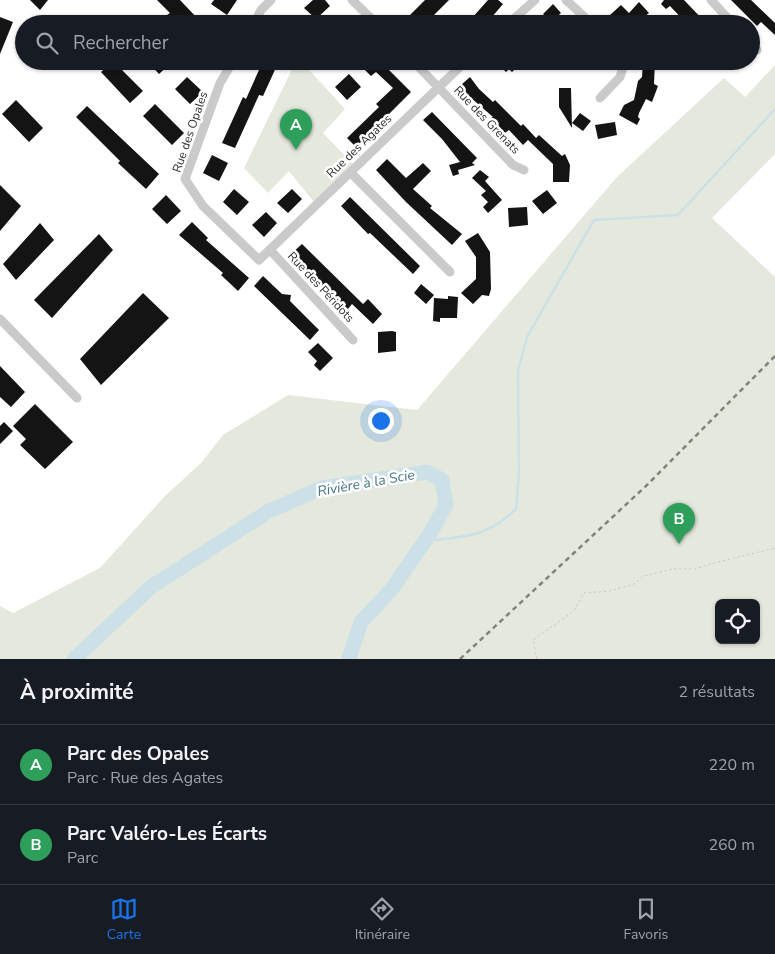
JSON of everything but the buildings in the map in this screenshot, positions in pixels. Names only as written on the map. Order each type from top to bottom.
[{"type":"street","points":[[258,15],[271,0]]},
{"type":"street","points":[[352,0],[368,15]]},
{"type":"street","points":[[518,15],[535,0]]},
{"type":"street","points":[[566,0],[582,15]]},
{"type":"street","points":[[711,0],[725,15]]},
{"type":"street","name":"Rue des Opales","points":[[228,70],[220,83],[185,179],[203,206],[259,260],[271,251]]},
{"type":"street","name":"Rue des Grenats","points":[[422,70],[513,165],[524,170]]},
{"type":"street","name":"Rue des Agates","points":[[271,251],[456,70]]},
{"type":"street","points":[[600,98],[620,77],[622,70]]},
{"type":"street","points":[[351,173],[450,272]]},
{"type":"street","name":"Rue des Péridots","points":[[271,251],[353,340]]},
{"type":"street","points":[[0,319],[77,398]]},
{"type":"path","points":[[537,659],[533,640],[574,611],[584,594],[610,591],[634,584],[644,576],[672,569],[695,569],[714,562],[775,548]]},
{"type":"shaded area","points":[[775,65],[775,154],[712,218],[775,277],[775,659],[0,659],[0,606],[13,613],[100,568],[165,496],[201,463],[223,435],[288,395],[417,410],[617,177],[724,78],[745,97]]},
{"type":"shaded area","points":[[292,70],[309,70],[345,109],[323,133],[356,167],[317,206],[289,171],[268,193],[244,168]]},
{"type":"waterway","points":[[429,535],[436,540],[479,533],[497,524],[516,509],[519,473],[518,371],[527,337],[594,220],[678,215],[775,109]]},
{"type":"waterway","name":"Rivière à la Scie","points":[[74,659],[151,587],[269,511],[322,488],[427,472],[442,480],[446,505],[429,535],[391,590],[361,622],[349,659]]},
{"type":"railway","points":[[460,659],[647,485],[775,356]]},
{"type":"place","name":"Parc des Opales","points":[[296,150]]},
{"type":"place","name":"Parc Valéro-Les Écarts","points":[[679,544]]}]
